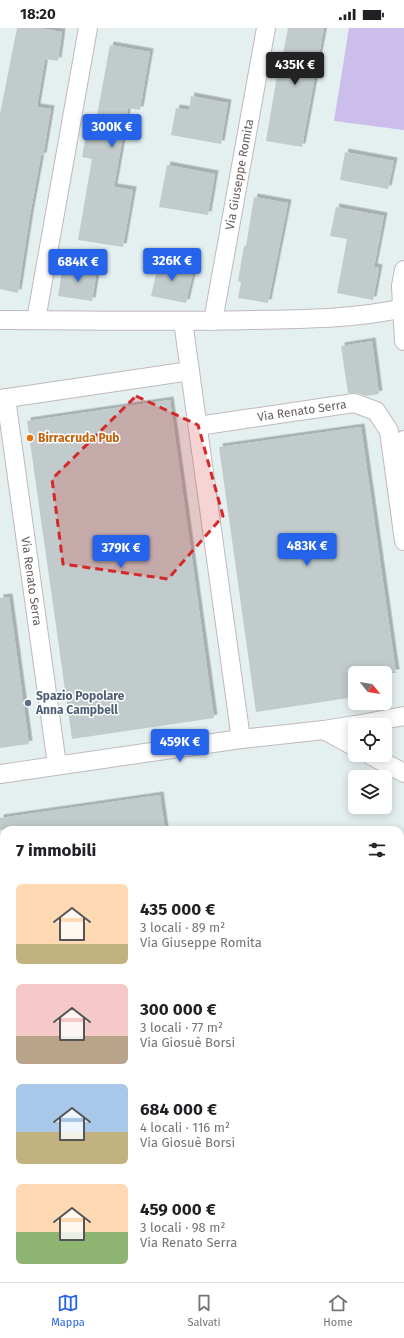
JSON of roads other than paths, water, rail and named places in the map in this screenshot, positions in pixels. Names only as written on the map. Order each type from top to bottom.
[{"type":"street","points":[[36,320],[88,28]]},
{"type":"street","name":"Via Giuseppe Romita","points":[[213,321],[266,28]]},
{"type":"street","points":[[404,270],[401,286],[404,342]]},
{"type":"street","points":[[0,320],[213,321],[323,319],[369,315],[403,308]]},
{"type":"street","points":[[183,321],[241,739]]},
{"type":"street","name":"Via Renato Serra","points":[[57,765],[3,398],[190,371]]},
{"type":"street","name":"Via Renato Serra","points":[[198,426],[354,403],[376,411],[389,431],[404,541]]},
{"type":"street","name":"Via Renato Serra","points":[[400,508],[404,440]]},
{"type":"street","points":[[392,718],[404,716]]},
{"type":"street","points":[[0,774],[241,739],[348,726]]},
{"type":"street","points":[[324,730],[348,743]]},
{"type":"street","points":[[383,762],[404,773]]},
{"type":"place","name":"Birracruda Pub","points":[[30,438]]},
{"type":"place","name":"Spazio Popolare Anna Campbell","points":[[28,703]]}]
